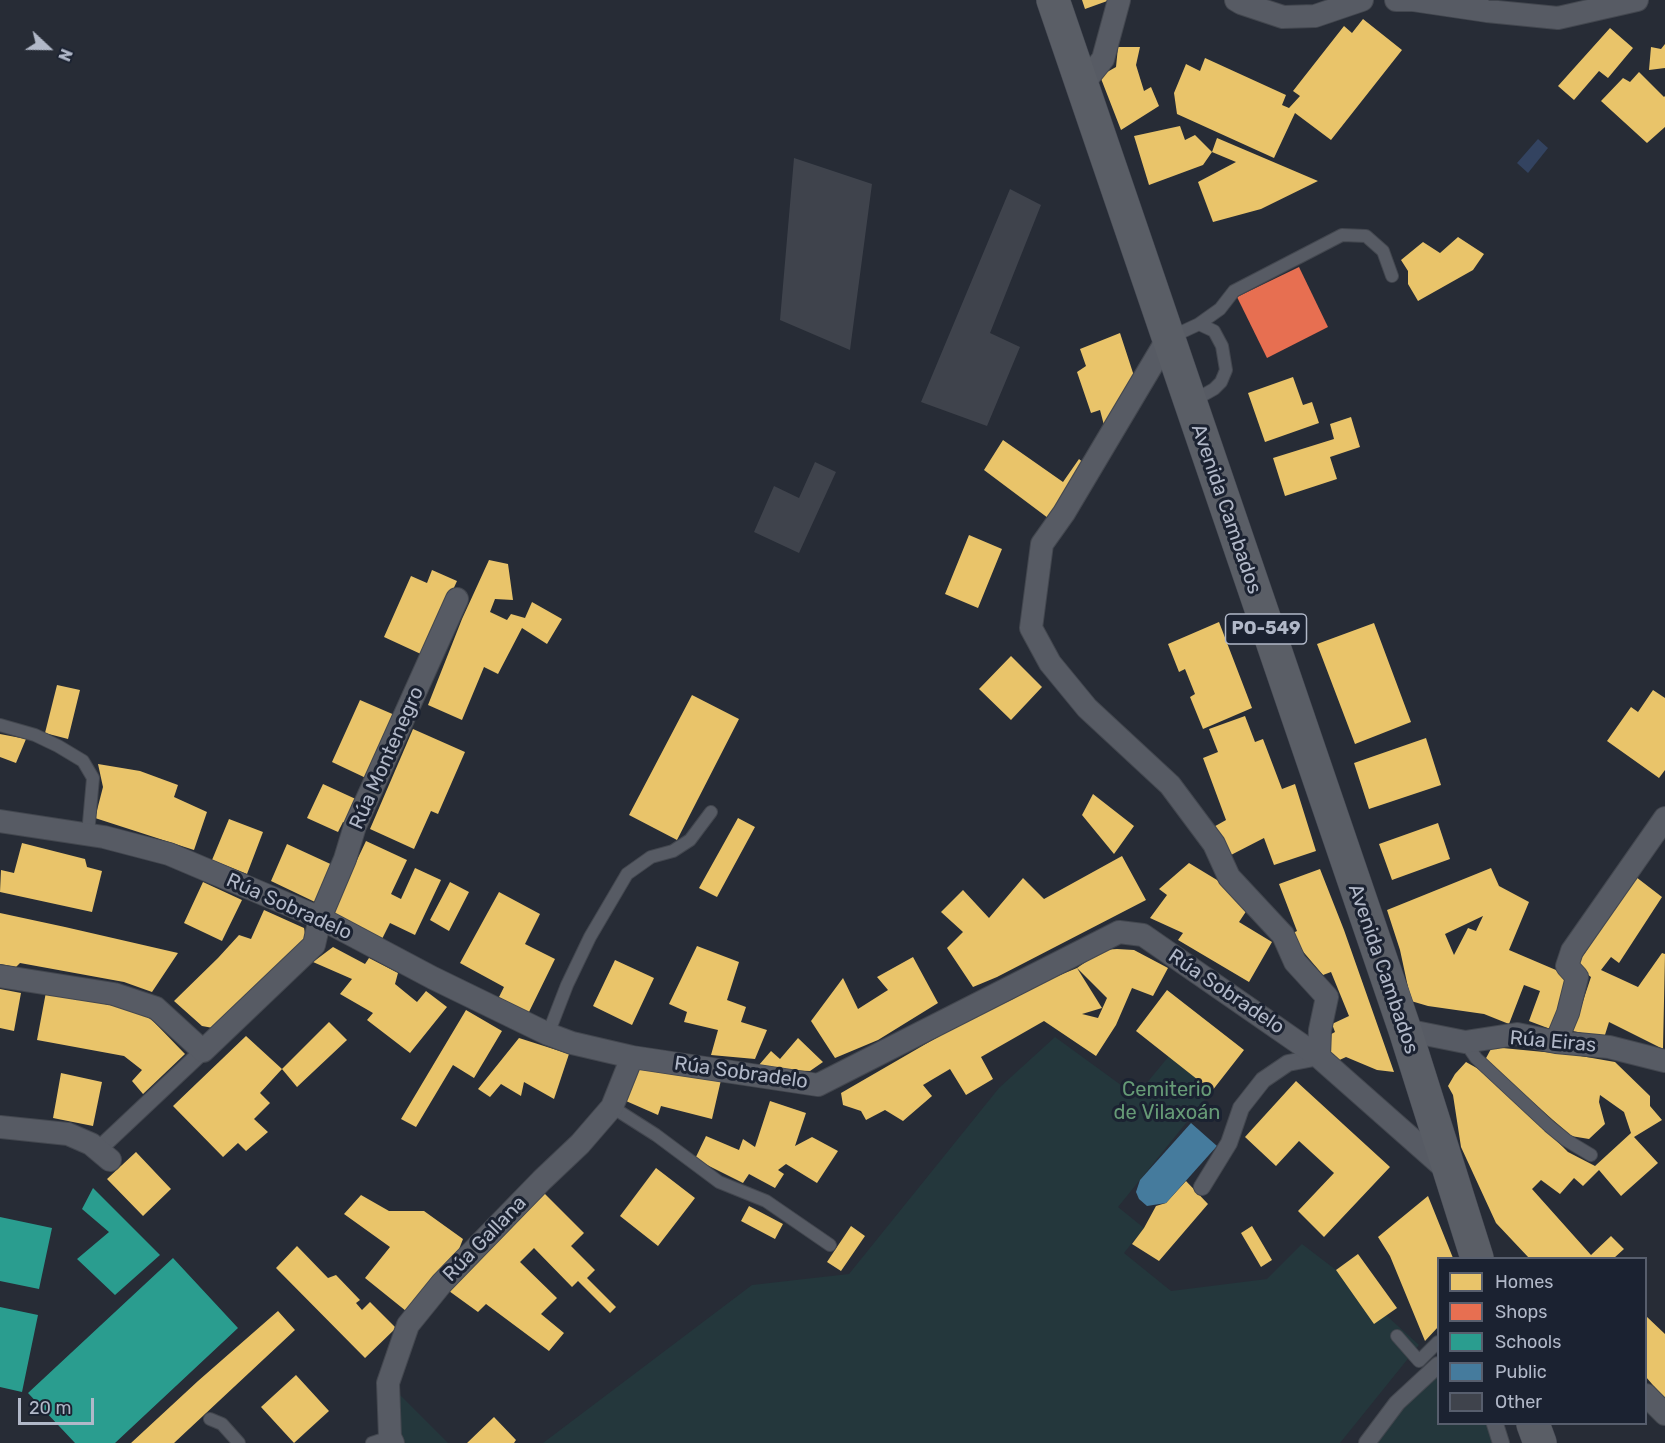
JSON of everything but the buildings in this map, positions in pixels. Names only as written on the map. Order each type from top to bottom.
[{"type":"main road","name":"Avenida Cambados","points":[[1053,0],[1405,1030],[1477,1257]]},
{"type":"main road","points":[[1533,1425],[1540,1443]]},
{"type":"street","points":[[1082,85],[1103,59],[1119,0]]},
{"type":"street","points":[[1236,0],[1284,17],[1315,16],[1362,0]]},
{"type":"street","points":[[1396,0],[1558,18],[1636,0]]},
{"type":"street","points":[[1168,338],[1064,513],[1042,544],[1031,628],[1050,663],[1087,708],[1170,785],[1214,844],[1229,877],[1283,934],[1295,963],[1327,996],[1320,1030],[1319,1057],[1288,1063],[1263,1080],[1241,1108],[1229,1143],[1202,1187]]},
{"type":"street","name":"Rúa Montenegro","points":[[203,1051],[314,945],[320,918],[345,859],[355,826],[458,599]]},
{"type":"street","points":[[1556,1042],[1568,1013],[1577,977],[1567,966],[1572,951],[1665,818]]},
{"type":"street","name":"Rúa Sobradelo","points":[[0,821],[104,837],[169,854],[320,918],[433,978],[548,1034],[572,1043],[632,1057],[818,1085],[1119,932],[1143,936],[1319,1057],[1448,1171]]},
{"type":"street","points":[[0,975],[114,994],[156,1008],[203,1051],[104,1155],[92,1144],[68,1134],[0,1127]]},
{"type":"street","name":"Rúa Eiras","points":[[1405,1030],[1465,1042],[1517,1034],[1556,1042],[1609,1047],[1665,1061]]},
{"type":"street","name":"Rúa Gallana","points":[[385,1441],[388,1383],[408,1324],[442,1283],[580,1144],[612,1107],[632,1057]]},
{"type":"street","points":[[1367,1443],[1397,1403],[1437,1366]]},
{"type":"street","points":[[1647,1396],[1665,1414]]},
{"type":"street","points":[[1495,1425],[1501,1443]]},
{"type":"lane","points":[[1168,338],[1199,324],[1220,309],[1234,291],[1342,234],[1366,236],[1383,251],[1392,276]]},
{"type":"lane","points":[[1190,403],[1214,389],[1221,382],[1226,370],[1222,346],[1214,331],[1199,324]]},
{"type":"lane","points":[[0,725],[35,735],[83,761],[93,778],[88,834]]},
{"type":"lane","points":[[548,1034],[567,985],[590,937],[627,874],[651,857],[673,851],[690,840],[711,812]]},
{"type":"lane","points":[[1465,1042],[1476,1058],[1549,1125],[1566,1140],[1591,1155]]},
{"type":"lane","points":[[612,1107],[656,1135],[719,1182],[766,1201],[830,1245]]},
{"type":"lane","points":[[1397,1336],[1419,1361],[1437,1343]]},
{"type":"lane","points":[[210,1419],[222,1424],[239,1443]]},
{"type":"green space","name":"Cemiterio de Vilaxoán","points":[[1055,1037],[1136,1096],[1169,1056],[1212,1091],[1118,1207],[1144,1228],[1124,1253],[1171,1291],[1267,1279],[1302,1244],[1336,1270],[1419,1345],[1340,1443],[543,1443],[752,1285],[849,1274],[999,1088]]},
{"type":"green space","points":[[1437,1366],[1437,1425],[1495,1425],[1501,1443],[1367,1443]]},
{"type":"green space","points":[[388,1383],[448,1443],[393,1443]]},
{"type":"water","points":[[1538,139],[1548,148],[1528,173],[1517,163]]}]
